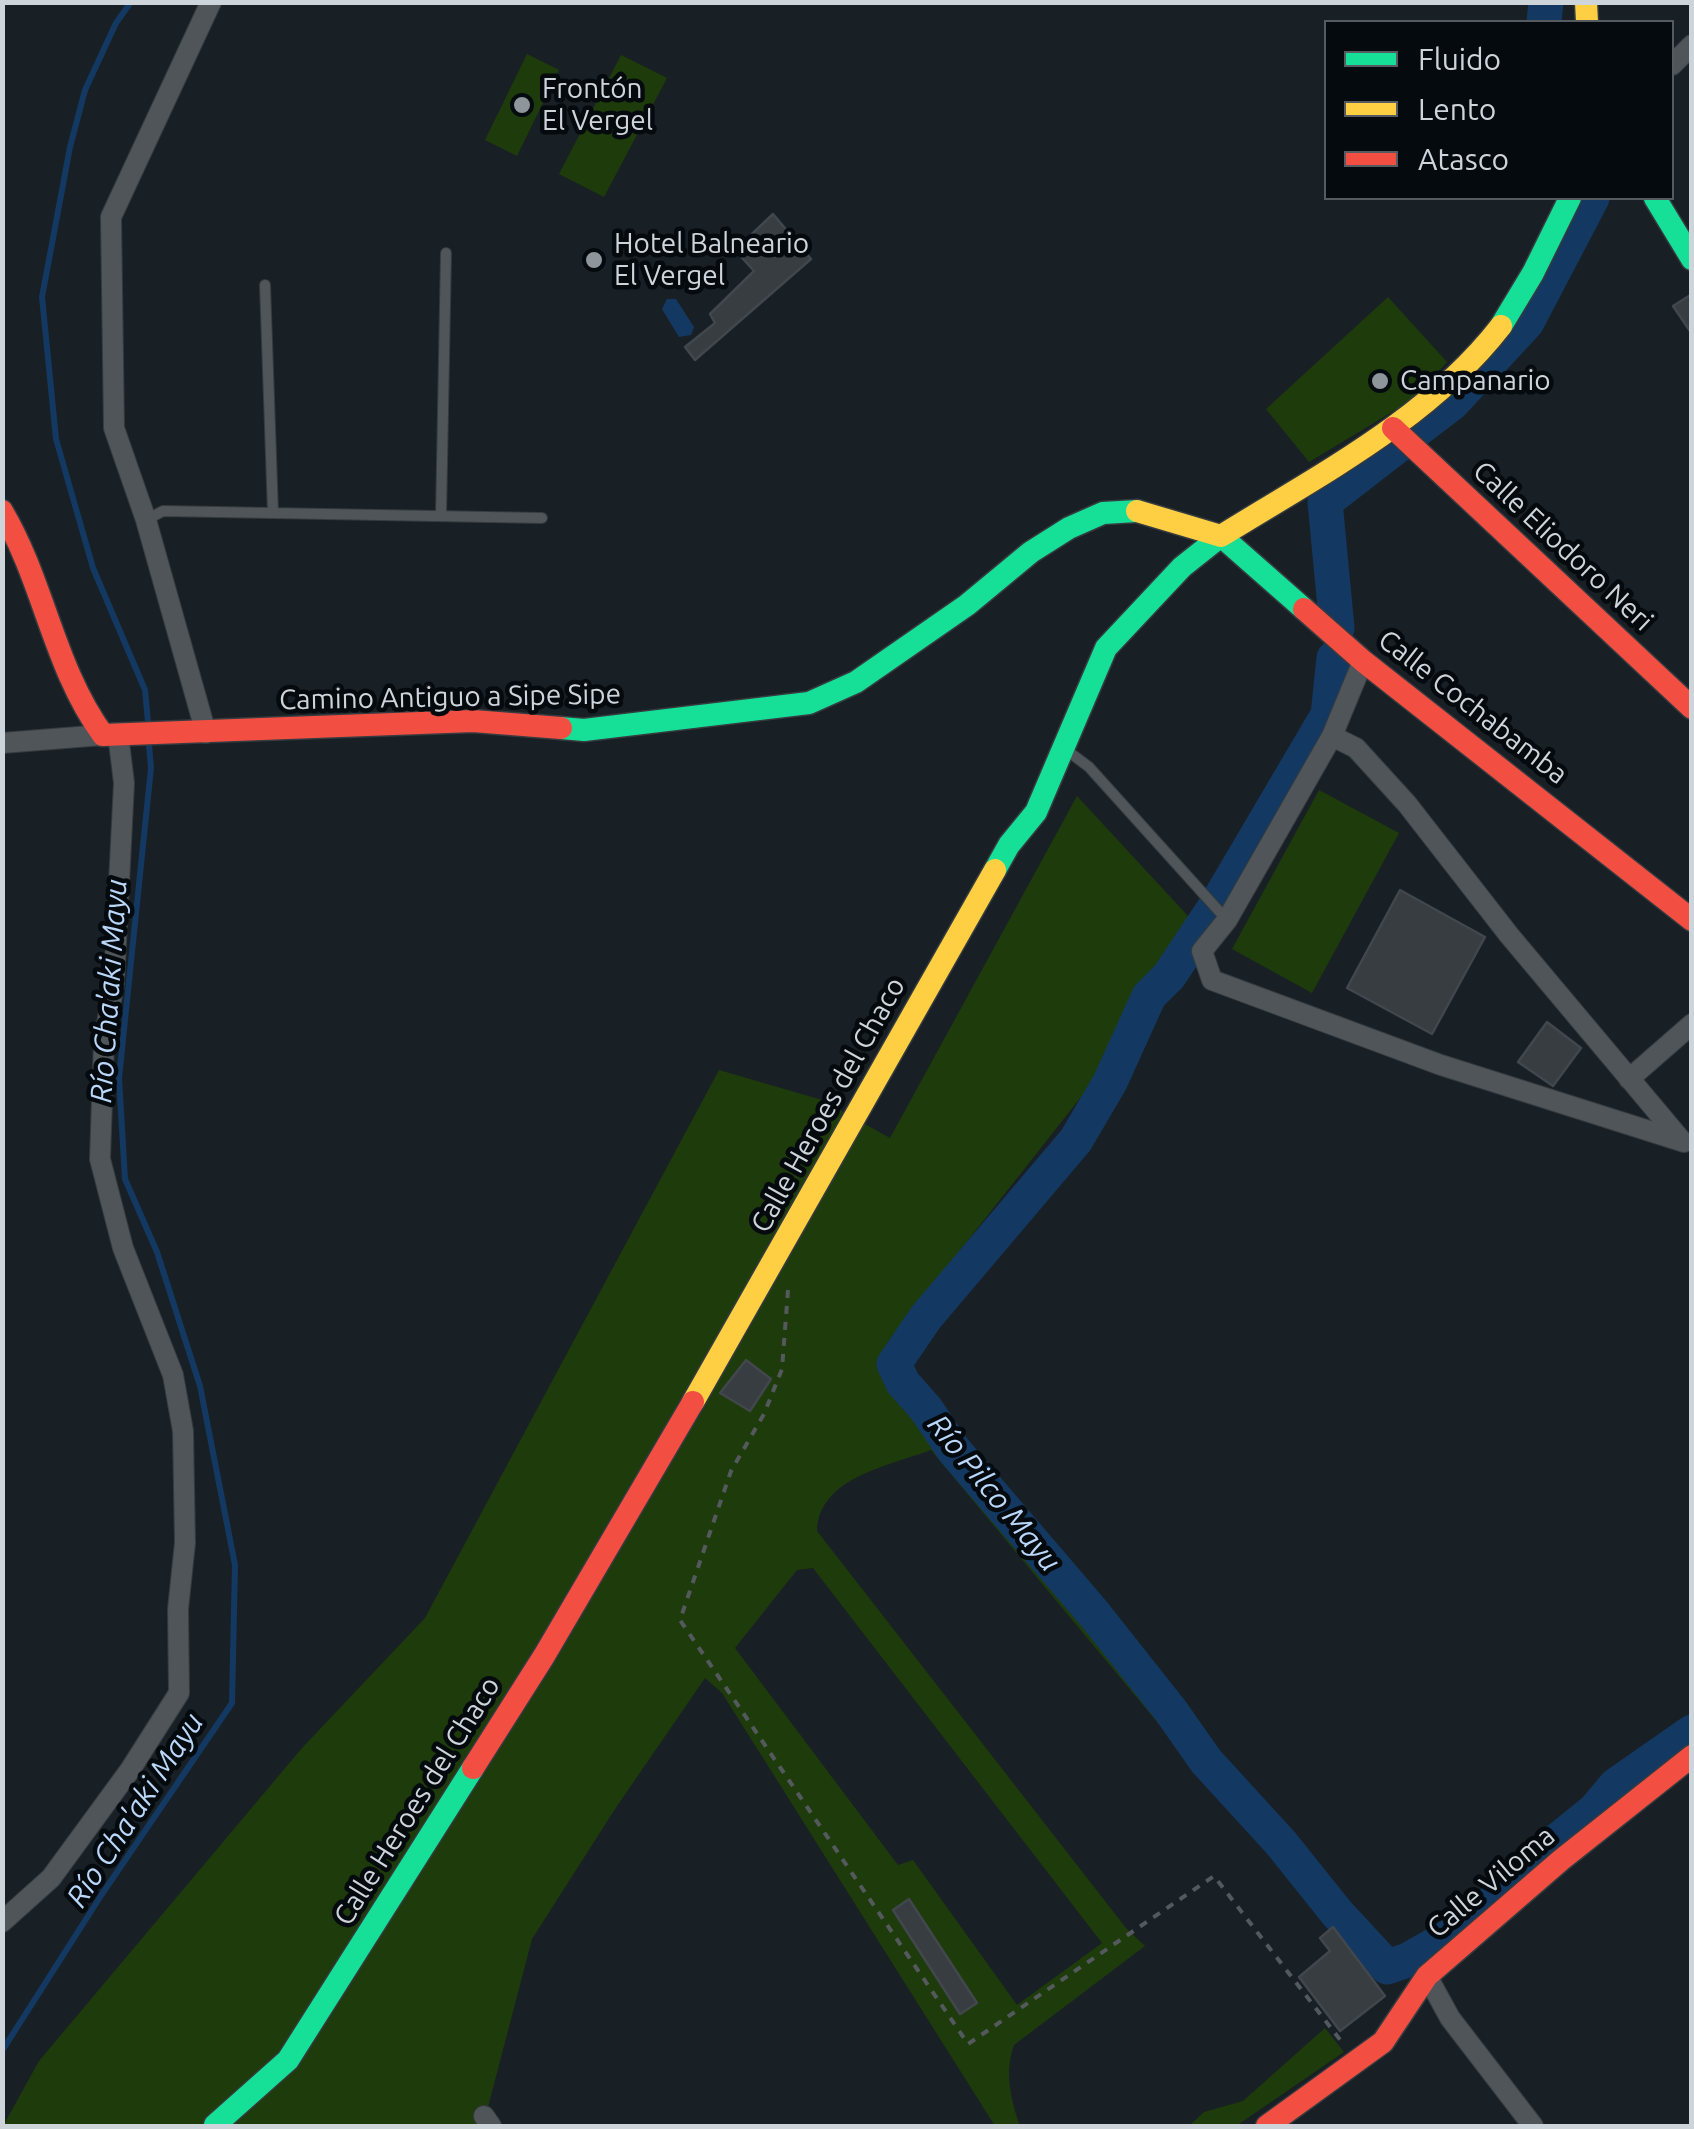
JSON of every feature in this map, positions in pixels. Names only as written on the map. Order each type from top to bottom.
[{"type":"street","points":[[206,733],[146,520],[114,428],[111,217],[211,2]]},
{"type":"street","points":[[1674,63],[1692,45]]},
{"type":"street","name":"Calle Heroes del Chaco","points":[[214,2125],[288,2060],[534,1672],[767,1274],[1009,845],[1036,812],[1106,648],[1182,567],[1222,536],[1393,428],[1488,343],[1518,300],[1569,200]]},
{"type":"street","points":[[1656,200],[1692,259]]},
{"type":"street","name":"Calle Eliodoro Neri","points":[[1393,428],[1692,708]]},
{"type":"street","name":"Camino Antiguo a Sipe Sipe","points":[[116,734],[473,721],[584,730],[809,704],[856,682],[967,605],[1031,552],[1069,528],[1103,513],[1134,511],[1222,536]]},
{"type":"street","points":[[2,512],[41,592],[87,717],[116,734]]},
{"type":"street","name":"Calle Cochabamba","points":[[1222,536],[1363,661],[1692,920]]},
{"type":"street","points":[[1363,661],[1332,736],[1227,920],[1202,951],[1212,980],[1441,1065],[1688,1144]]},
{"type":"street","points":[[2,743],[116,734]]},
{"type":"street","points":[[2,1922],[50,1878],[130,1770],[179,1694],[178,1609],[185,1543],[183,1431],[173,1375],[123,1248],[100,1159],[102,1078],[114,983],[124,783],[116,734]]},
{"type":"street","points":[[1332,736],[1356,748],[1407,804],[1509,935],[1629,1080],[1688,1144]]},
{"type":"street","points":[[1629,1080],[1692,1024]]},
{"type":"street","name":"Calle Viloma","points":[[1533,2126],[1450,2018],[1427,1976],[1561,1860],[1692,1756]]},
{"type":"street","points":[[1267,2126],[1383,2042],[1427,1976]]},
{"type":"lane","points":[[441,516],[446,252]]},
{"type":"lane","points":[[265,286],[274,513]]},
{"type":"lane","points":[[146,520],[163,511],[542,518]]},
{"type":"lane","points":[[1064,748],[1089,768],[1227,920]]},
{"type":"path","points":[[789,1275],[782,1369],[764,1414],[731,1471],[680,1620],[968,2044],[1214,1876],[1356,2061]]},
{"type":"green space","name":"Frontón El Vergel","points":[[527,54],[559,70],[517,156],[485,140]]},
{"type":"green space","points":[[621,55],[667,78],[604,197],[559,174]]},
{"type":"green space","points":[[1388,297],[1447,362],[1412,400],[1309,462],[1266,409]]},
{"type":"green space","points":[[1319,790],[1399,833],[1312,993],[1232,949]]},
{"type":"green space","points":[[1077,796],[1200,929],[1081,1097],[887,1343],[887,1360],[953,1449],[1028,1533],[1171,1711],[1206,1761],[1281,1843],[1256,1841],[931,1450],[877,1468],[843,1486],[821,1513],[817,1531],[1126,1928],[1145,1946],[1014,2045],[1009,2065],[1010,2086],[1020,2126],[995,2126],[722,1693],[705,1678],[532,1939],[483,2126],[3,2126],[39,2061],[302,1748],[425,1618],[719,1070],[822,1100],[890,1138]],"holes":[[[813,1568],[1102,1943],[1017,2005],[913,1860],[898,1865],[735,1648],[797,1570]]]},
{"type":"green space","points":[[1325,2028],[1344,2052],[1236,2126],[1189,2126],[1204,2112],[1243,2101]]},
{"type":"water","points":[[667,299],[676,299],[694,327],[691,335],[679,337],[662,309]]},
{"type":"building","points":[[773,214],[811,259],[695,360],[685,347],[715,323],[710,314],[754,271],[735,250]]},
{"type":"building","points":[[1692,294],[1692,334],[1673,306]]},
{"type":"building","points":[[1400,890],[1485,937],[1432,1034],[1347,988]]},
{"type":"building","points":[[1547,1022],[1581,1048],[1553,1086],[1518,1062]]},
{"type":"building","points":[[746,1360],[771,1379],[750,1411],[720,1393]]},
{"type":"building","points":[[909,1899],[977,2003],[960,2014],[893,1910]]},
{"type":"building","points":[[1333,1927],[1385,1996],[1340,2031],[1299,1977],[1330,1951],[1320,1938]]},
{"type":"waterway","name":"Río Cha'aki Mayu","points":[[131,2],[116,23],[85,90],[70,147],[42,297],[56,439],[93,568],[145,690],[148,722]]},
{"type":"waterway","points":[[1544,20],[1546,2]]},
{"type":"waterway","points":[[1414,432],[1452,403],[1527,322],[1591,200]]},
{"type":"waterway","points":[[1337,628],[1325,502],[1396,447]]},
{"type":"waterway","name":"Río Pilco Mayu","points":[[1334,658],[1328,715],[1215,907],[1169,976],[1149,996],[1110,1082],[1076,1140],[926,1317],[894,1364],[903,1383],[953,1449],[1095,1615],[1206,1761],[1387,1967],[1408,1960],[1468,1926],[1553,1844],[1595,1810],[1616,1785],[1692,1732]]},
{"type":"waterway","name":"Río Cha'aki Mayu","points":[[2,2051],[102,1894],[232,1703],[235,1565],[200,1386],[157,1252],[125,1179],[119,1078],[151,768],[149,745]]},
{"type":"traffic: fast","points":[[1501,326],[1569,200]]},
{"type":"traffic: fast","points":[[1656,200],[1692,259]]},
{"type":"traffic: fast","points":[[561,728],[584,730],[809,703],[856,682],[1069,528],[1103,513],[1137,511]]},
{"type":"traffic: fast","points":[[995,870],[1036,812],[1106,648],[1182,567],[1221,536],[1304,609]]},
{"type":"traffic: fast","points":[[215,2125],[288,2060],[473,1768]]},
{"type":"traffic: slow","points":[[1586,2],[1587,20]]},
{"type":"traffic: slow","points":[[1137,511],[1221,536],[1407,417],[1472,359],[1501,326]]},
{"type":"traffic: slow","points":[[693,1402],[995,870]]},
{"type":"traffic: jam","points":[[1393,428],[1692,708]]},
{"type":"traffic: jam","points":[[2,511],[29,567],[72,682],[103,735],[473,721],[561,728]]},
{"type":"traffic: jam","points":[[1304,609],[1363,661],[1692,920]]},
{"type":"traffic: jam","points":[[473,1768],[544,1656],[693,1402]]},
{"type":"traffic: jam","points":[[1267,2126],[1383,2042],[1427,1976],[1561,1860],[1692,1756]]},
{"type":"place","name":"Frontón El Vergel","points":[[522,105]]},
{"type":"place","name":"Hotel Balneario El Vergel","points":[[594,260]]},
{"type":"place","name":"Campanario","points":[[1380,381]]}]
